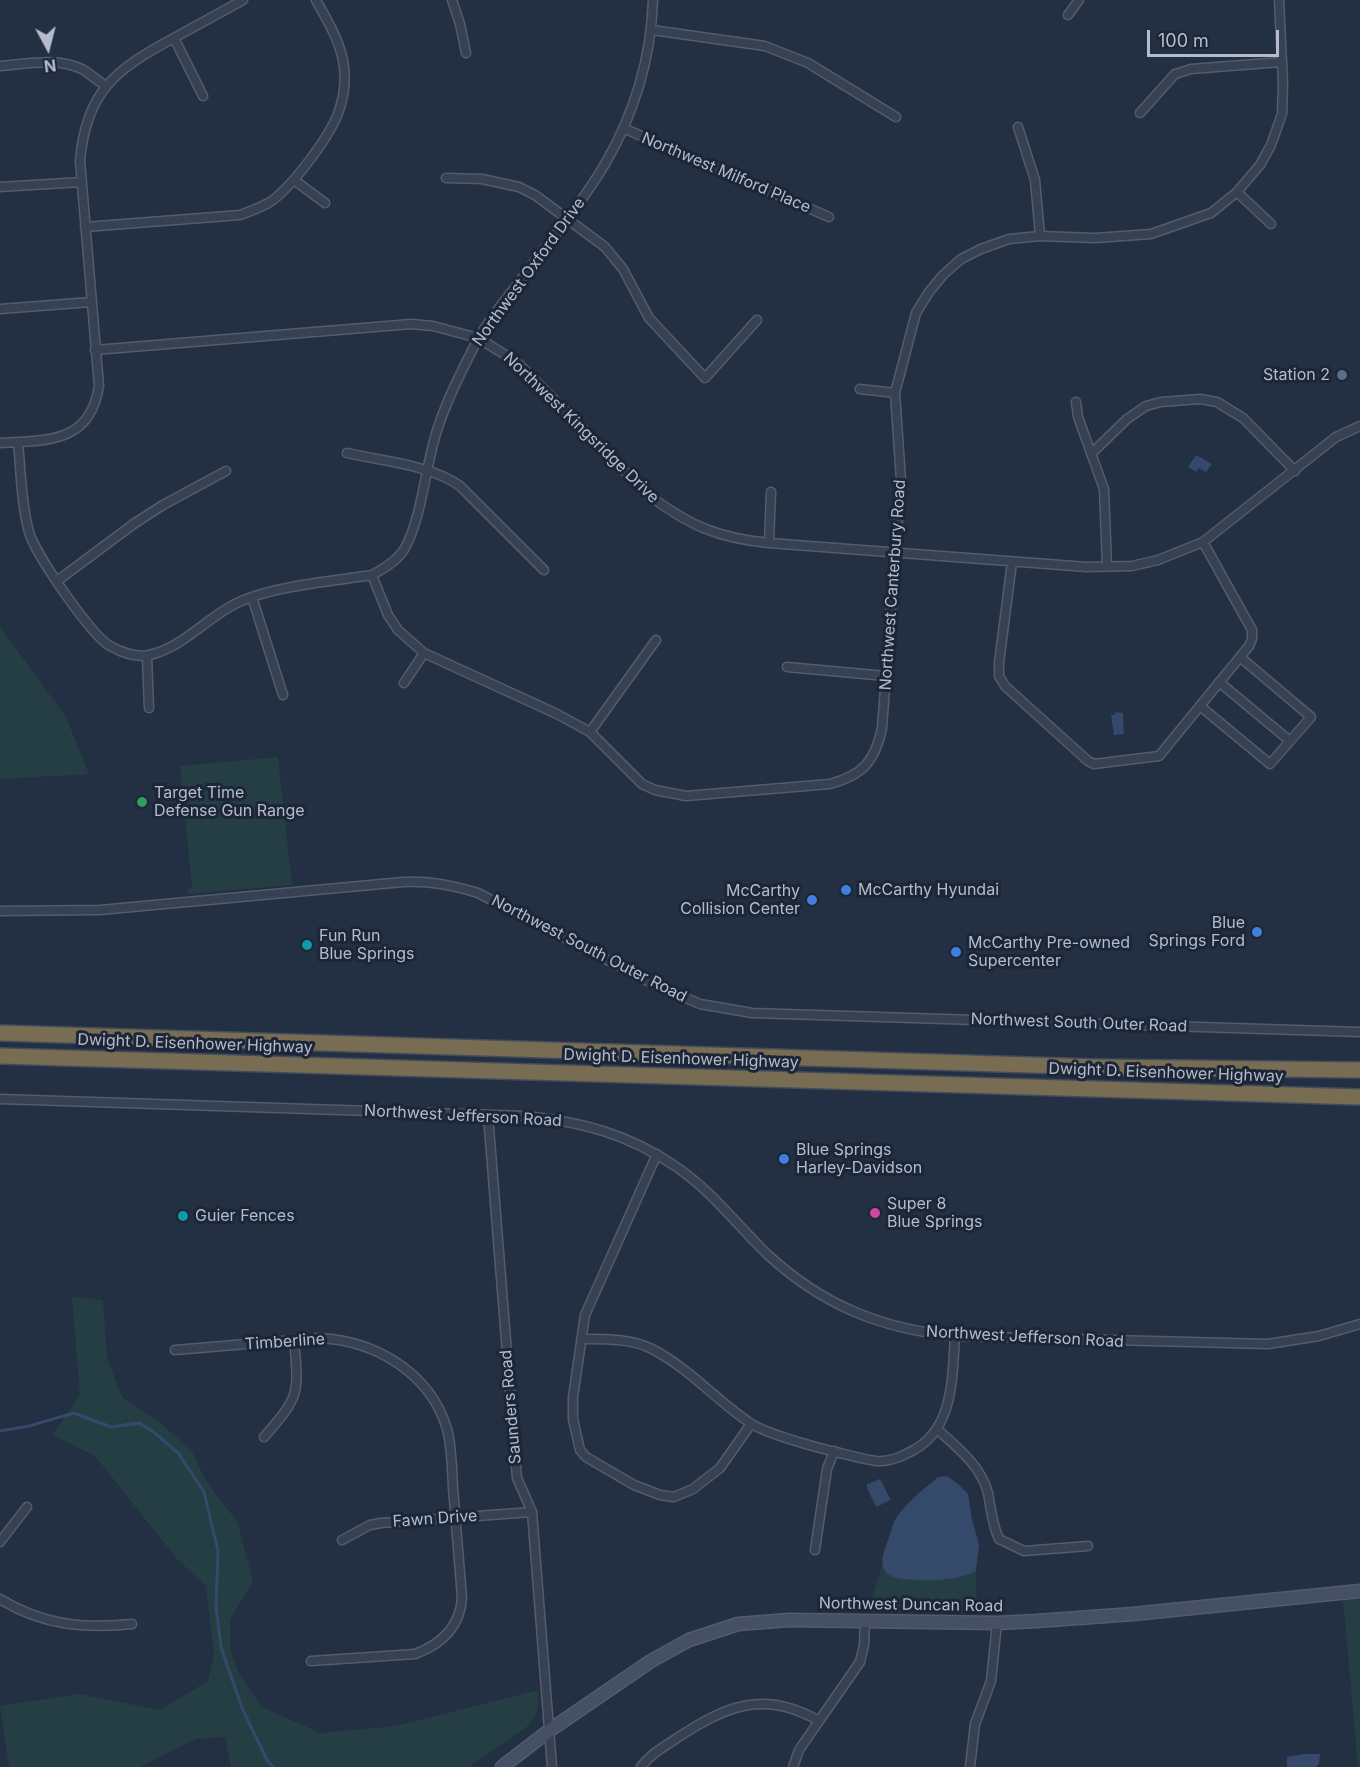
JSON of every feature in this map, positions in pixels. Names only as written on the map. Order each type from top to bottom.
[{"type":"highway","name":"Dwight D. Eisenhower Highway","points":[[0,1033],[1096,1067],[1360,1070]]},
{"type":"highway","name":"Dwight D. Eisenhower Highway","points":[[0,1056],[1360,1097]]},
{"type":"street","points":[[0,443],[60,438],[82,426],[92,413],[97,400],[99,386],[80,162],[85,126],[94,105],[106,86],[121,69],[140,56],[243,0]]},
{"type":"street","points":[[85,227],[240,214],[256,210],[271,201],[294,180],[329,131],[337,116],[345,87],[339,45],[316,0]]},
{"type":"street","points":[[452,0],[466,52]]},
{"type":"street","name":"Northwest Oxford Drive","points":[[147,656],[176,643],[208,620],[239,602],[277,591],[372,575],[394,561],[406,548],[434,440],[478,338],[605,164],[623,128],[640,84],[652,30],[653,0]]},
{"type":"street","points":[[1068,15],[1079,0]]},
{"type":"street","name":"Northwest Canterbury Road","points":[[372,575],[388,615],[398,630],[424,653],[557,714],[590,732],[642,784],[672,795],[686,796],[830,784],[856,774],[874,756],[882,728],[901,480],[895,393],[916,313],[943,275],[961,259],[981,249],[1010,239],[1040,236],[1095,238],[1151,234],[1210,213],[1237,192],[1260,165],[1278,128],[1282,114],[1279,0]]},
{"type":"street","points":[[652,30],[765,46],[808,63],[896,117]]},
{"type":"street","points":[[174,38],[203,96]]},
{"type":"street","points":[[0,66],[46,62],[66,64],[82,69],[106,86]]},
{"type":"street","points":[[1140,113],[1175,74],[1191,69],[1281,62]]},
{"type":"street","points":[[1018,127],[1035,180],[1040,236]]},
{"type":"street","name":"Northwest Milford Place","points":[[623,128],[829,217]]},
{"type":"street","points":[[446,178],[482,179],[519,187],[535,195],[605,247],[623,268],[649,318],[705,378],[757,320]]},
{"type":"street","points":[[294,180],[325,203]]},
{"type":"street","points":[[0,187],[81,182]]},
{"type":"street","points":[[1237,192],[1271,224]]},
{"type":"street","points":[[0,309],[91,302]]},
{"type":"street","name":"Northwest Kingsridge Drive","points":[[95,350],[411,324],[433,326],[478,338],[517,362],[646,493],[679,517],[720,535],[769,543],[1107,567],[1132,566],[1158,560],[1203,542],[1336,437],[1360,426]]},
{"type":"street","points":[[860,389],[895,393]]},
{"type":"street","points":[[1092,453],[1127,419],[1146,406],[1161,402],[1200,399],[1217,402],[1243,418],[1295,471]]},
{"type":"street","points":[[1076,402],[1078,417],[1104,489],[1107,567]]},
{"type":"street","points":[[18,442],[29,532],[45,567],[98,636],[109,646],[128,654],[147,656],[149,708]]},
{"type":"street","points":[[347,453],[449,478],[460,486],[544,570]]},
{"type":"street","points":[[57,581],[135,523],[226,471]]},
{"type":"street","points":[[769,543],[771,492]]},
{"type":"street","points":[[1012,561],[999,676],[1005,686],[1094,764],[1159,756],[1250,646],[1252,630],[1203,542]]},
{"type":"street","points":[[252,597],[283,695]]},
{"type":"street","points":[[590,732],[656,640]]},
{"type":"street","points":[[404,683],[424,653]]},
{"type":"street","points":[[1200,706],[1270,764],[1311,717],[1240,657]]},
{"type":"street","points":[[787,667],[886,676]]},
{"type":"street","points":[[1219,682],[1290,741]]},
{"type":"street","name":"Northwest South Outer Road","points":[[0,910],[100,910],[431,881],[453,885],[478,894],[656,985],[700,1004],[724,1009],[752,1013],[1360,1032]]},
{"type":"street","name":"Northwest Jefferson Road","points":[[0,1099],[526,1116],[564,1120],[600,1128],[629,1139],[676,1166],[698,1183],[767,1254],[821,1296],[867,1318],[926,1333],[955,1336],[1268,1344],[1319,1336],[1360,1324]]},
{"type":"street","name":"Saunders Road","points":[[488,1115],[517,1478],[532,1512],[552,1767]]},
{"type":"street","points":[[657,1154],[585,1315],[573,1397],[573,1419],[580,1450],[586,1457],[634,1485],[660,1495],[674,1497],[693,1489],[720,1468],[751,1424]]},
{"type":"street","points":[[581,1339],[635,1342],[654,1350],[703,1384],[751,1424],[868,1460],[889,1460],[913,1451],[938,1430],[951,1391],[955,1336]]},
{"type":"street","name":"Timberline","points":[[175,1350],[294,1340],[338,1339],[371,1348],[389,1356],[422,1385],[437,1406],[447,1430],[462,1598],[461,1609],[449,1634],[429,1649],[416,1654],[311,1662]]},
{"type":"street","points":[[264,1437],[288,1409],[297,1388],[294,1340]]},
{"type":"street","points":[[938,1430],[962,1451],[981,1475],[987,1491],[993,1527],[999,1539],[1024,1551],[1088,1546]]},
{"type":"street","points":[[815,1550],[827,1470],[834,1451]]},
{"type":"street","points":[[0,1542],[27,1507]]},
{"type":"street","name":"Fawn Drive","points":[[342,1540],[370,1525],[532,1512]]},
{"type":"street","name":"Northwest Duncan Road","points":[[502,1767],[550,1730],[651,1661],[689,1640],[738,1624],[772,1620],[996,1623],[1133,1614],[1360,1591]]},
{"type":"street","points":[[0,1599],[35,1616],[71,1625],[104,1627],[132,1624]]},
{"type":"street","points":[[793,1767],[799,1750],[860,1662],[864,1645],[865,1622]]},
{"type":"street","points":[[970,1767],[975,1724],[991,1681],[996,1623]]},
{"type":"street","points":[[641,1767],[654,1754],[701,1722],[745,1706],[768,1703],[788,1706],[801,1710],[819,1721]]},
{"type":"green space","points":[[0,627],[66,717],[89,774],[0,779]]},
{"type":"green space","points":[[278,757],[292,885],[188,894],[187,889],[192,888],[180,766]]},
{"type":"green space","points":[[72,1297],[103,1300],[107,1358],[122,1397],[157,1420],[192,1451],[207,1483],[237,1521],[253,1581],[230,1620],[230,1649],[240,1676],[262,1707],[320,1733],[396,1726],[538,1690],[537,1710],[528,1726],[469,1767],[231,1767],[225,1737],[196,1739],[140,1767],[9,1767],[0,1706],[78,1694],[160,1710],[208,1681],[214,1656],[206,1586],[177,1559],[95,1456],[52,1435],[80,1395]]},
{"type":"green space","points":[[882,1565],[883,1569],[903,1579],[948,1579],[976,1571],[977,1613],[868,1612]]},
{"type":"green space","points":[[1360,1598],[1360,1767],[1358,1767],[1343,1599]]},
{"type":"water","points":[[1196,455],[1212,464],[1206,472],[1199,468],[1196,472],[1188,467]]},
{"type":"water","points":[[1115,712],[1123,713],[1124,734],[1114,735],[1111,715],[1115,715]]},
{"type":"water","points":[[947,1476],[968,1494],[979,1545],[976,1571],[955,1578],[932,1580],[893,1577],[884,1570],[882,1564],[895,1520],[909,1502],[926,1487],[938,1477]]},
{"type":"water","points":[[880,1479],[891,1500],[876,1507],[867,1484]]},
{"type":"water","points":[[1320,1754],[1319,1764],[1316,1767],[1287,1767],[1287,1757]]},
{"type":"waterway","points":[[0,1431],[29,1426],[74,1413],[111,1427],[139,1423],[155,1433],[179,1454],[204,1492],[218,1551],[216,1607],[221,1647],[242,1708],[267,1760],[273,1767]]},
{"type":"place","name":"Station 2","points":[[1342,375]]},
{"type":"place","name":"Target Time Defense Gun Range","points":[[142,802]]},
{"type":"place","name":"McCarthy Hyundai","points":[[846,890]]},
{"type":"place","name":"McCarthy Collision Center","points":[[812,900]]},
{"type":"place","name":"Blue Springs Ford","points":[[1257,932]]},
{"type":"place","name":"Fun Run Blue Springs","points":[[307,945]]},
{"type":"place","name":"McCarthy Pre-owned Supercenter","points":[[956,952]]},
{"type":"place","name":"Blue Springs Harley-Davidson","points":[[784,1159]]},
{"type":"place","name":"Super 8 Blue Springs","points":[[875,1213]]},
{"type":"place","name":"Guier Fences","points":[[183,1216]]}]
